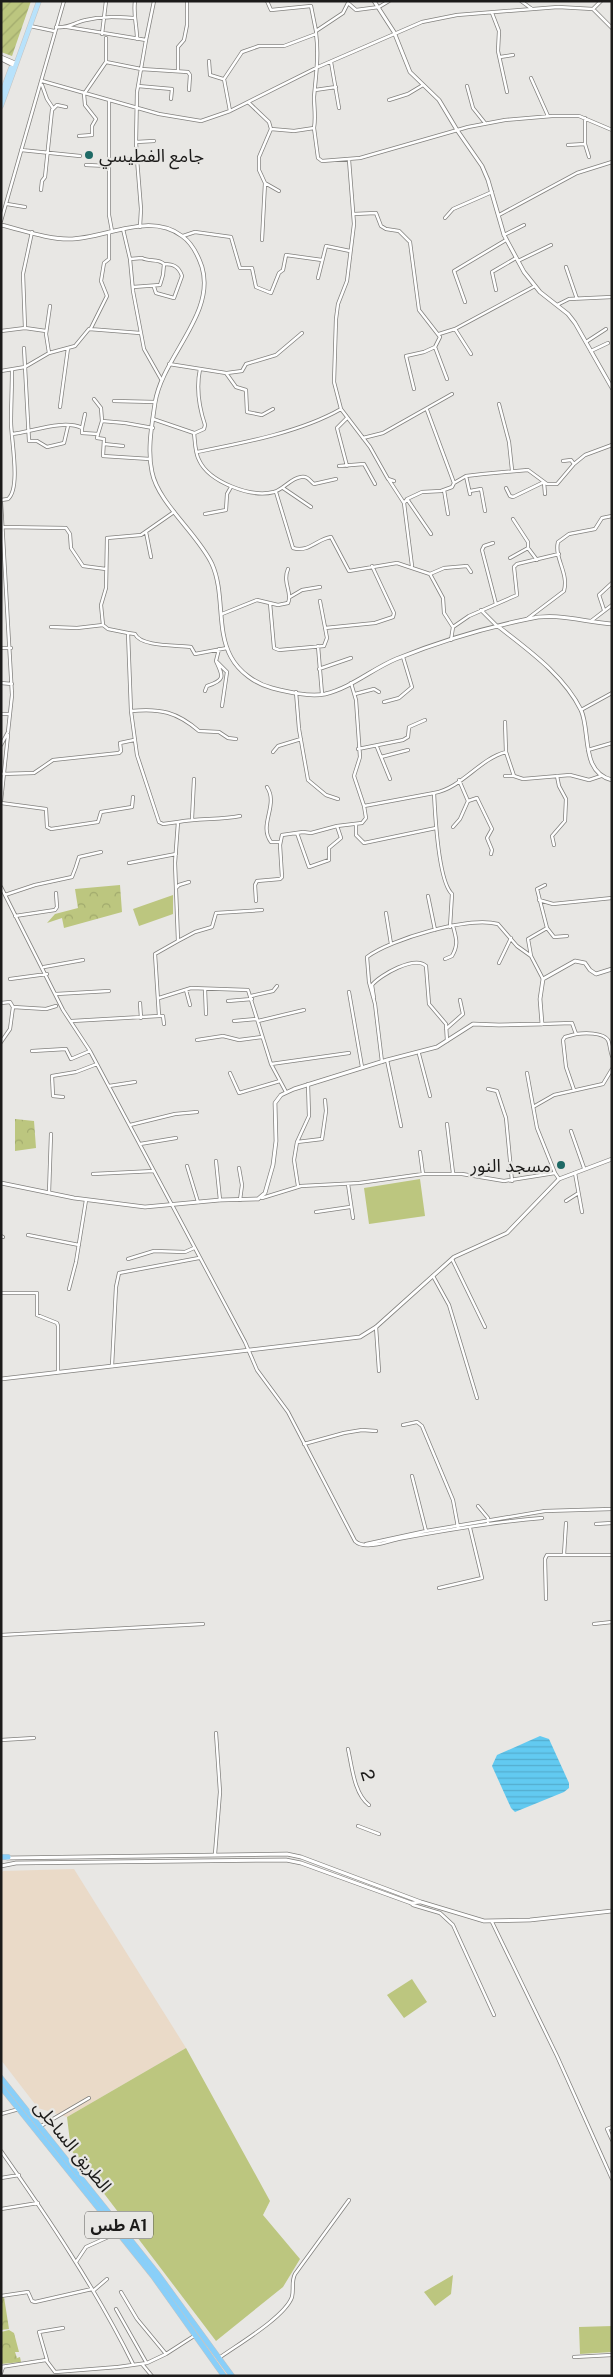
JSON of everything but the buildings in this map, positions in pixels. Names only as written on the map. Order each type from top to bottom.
[{"type":"highway","points":[[1,1858],[8,1857]]},
{"type":"highway","name":"الطريق الساحلى","points":[[1,2078],[40,2126],[55,2150],[153,2276],[224,2376]]},
{"type":"highway","name":"الطريق الساحلى","points":[[1,2087],[154,2268],[232,2376]]},
{"type":"main road","points":[[1,96],[37,1]]},
{"type":"main road","points":[[1,106],[37,1]]},
{"type":"street","points":[[1,221],[64,1]]},
{"type":"street","points":[[102,34],[106,1]]},
{"type":"street","points":[[135,1],[134,18],[137,24],[137,39]]},
{"type":"street","points":[[140,227],[141,209],[136,142],[136,108],[138,86],[154,1]]},
{"type":"street","points":[[178,71],[178,47],[184,40],[187,25],[187,1]]},
{"type":"street","points":[[267,1],[270,10],[311,6],[316,33],[318,67],[314,128],[319,160],[349,160],[485,123],[548,116],[585,118],[612,130]]},
{"type":"street","points":[[374,1],[394,32],[410,72],[439,100],[482,166],[492,192],[504,235],[517,260],[534,286],[575,323],[612,388]]},
{"type":"street","points":[[230,111],[224,79],[242,52],[259,46],[284,46],[316,33],[343,13],[347,2],[356,10],[379,7],[389,1]]},
{"type":"street","points":[[521,1],[532,8]]},
{"type":"street","points":[[593,9],[602,1]]},
{"type":"street","points":[[42,82],[136,108],[197,121],[209,119],[230,111],[394,32],[435,18],[568,6],[593,9],[611,26]]},
{"type":"street","points":[[492,13],[499,31],[500,57],[506,92]]},
{"type":"street","points":[[67,27],[85,20],[105,16],[134,18]]},
{"type":"street","points":[[29,26],[55,32]]},
{"type":"street","points":[[56,27],[67,27],[146,40]]},
{"type":"street","points":[[80,136],[91,136],[92,126],[96,121],[85,105],[84,94],[106,62],[106,38]]},
{"type":"street","points":[[500,57],[514,55]]},
{"type":"street","points":[[1,58],[14,64]]},
{"type":"street","points":[[210,61],[210,76],[224,79]]},
{"type":"street","points":[[106,62],[141,69],[178,71],[190,74],[189,90]]},
{"type":"street","points":[[331,62],[339,108]]},
{"type":"street","points":[[531,78],[548,116]]},
{"type":"street","points":[[41,190],[54,108],[47,99],[42,82]]},
{"type":"street","points":[[389,100],[408,94],[423,85]]},
{"type":"street","points":[[138,86],[172,89],[171,99]]},
{"type":"street","points":[[467,86],[473,108],[485,123]]},
{"type":"street","points":[[315,90],[336,87]]},
{"type":"street","points":[[92,328],[108,296],[101,277],[104,263],[109,259],[109,100]]},
{"type":"street","points":[[247,102],[269,122],[271,129],[259,157],[259,170],[265,183],[262,240]]},
{"type":"street","points":[[54,108],[58,105],[66,107]]},
{"type":"street","points":[[585,118],[585,144],[589,157]]},
{"type":"street","points":[[271,129],[294,131],[314,128]]},
{"type":"street","points":[[136,142],[154,141]]},
{"type":"street","points":[[568,145],[585,144]]},
{"type":"street","points":[[20,150],[80,156]]},
{"type":"street","points":[[110,161],[138,158]]},
{"type":"street","points":[[349,160],[354,214],[347,281],[338,304],[334,373],[341,409],[363,438],[404,504],[412,566]]},
{"type":"street","points":[[499,215],[577,173],[612,162]]},
{"type":"street","points":[[86,165],[109,166]]},
{"type":"street","points":[[265,183],[279,191]]},
{"type":"street","points":[[445,218],[453,210],[492,192]]},
{"type":"street","points":[[6,204],[25,207]]},
{"type":"street","points":[[354,214],[376,213],[380,224],[385,229],[400,231],[408,238],[419,310],[438,334],[439,341],[435,347],[424,352],[406,356],[414,389]]},
{"type":"street","points":[[1,225],[70,239],[123,229],[159,227],[182,236],[192,246],[200,259],[205,276],[204,292],[199,309],[161,379],[155,402],[150,459],[154,480],[211,562],[217,580],[227,648],[237,666],[251,678],[272,688],[322,694],[351,683],[403,656],[527,619],[555,616],[612,624]]},
{"type":"street","points":[[504,235],[524,225]]},
{"type":"street","points":[[123,229],[130,259],[140,333],[147,357],[161,379]]},
{"type":"street","points":[[25,328],[22,274],[32,232]]},
{"type":"street","points":[[182,236],[195,232],[232,238],[240,268],[252,268],[256,287],[271,294],[279,273],[283,270],[286,255],[322,260]]},
{"type":"street","points":[[465,302],[454,271],[506,240]]},
{"type":"street","points":[[496,290],[492,272],[551,244]]},
{"type":"street","points":[[318,278],[326,245],[350,251]]},
{"type":"street","points":[[130,259],[142,258],[146,261],[159,261],[164,264],[173,264],[180,269],[182,276],[174,298],[156,293],[154,286]]},
{"type":"street","points":[[133,288],[154,286],[161,283],[164,264]]},
{"type":"street","points":[[566,267],[577,299]]},
{"type":"street","points":[[438,334],[455,329],[534,286]]},
{"type":"street","points":[[557,305],[569,299],[612,297]]},
{"type":"street","points":[[49,353],[46,331],[50,306]]},
{"type":"street","points":[[1,331],[25,328],[46,331]]},
{"type":"street","points":[[1,371],[25,367],[49,353],[77,344],[86,331],[92,328],[140,333]]},
{"type":"street","points":[[455,329],[470,354]]},
{"type":"street","points":[[586,342],[606,329]]},
{"type":"street","points":[[169,364],[226,373],[242,371],[246,364],[276,355],[302,333]]},
{"type":"street","points":[[591,351],[608,343]]},
{"type":"street","points":[[435,347],[446,379]]},
{"type":"street","points":[[24,348],[29,441],[37,441],[48,447],[64,443],[68,426]]},
{"type":"street","points":[[60,407],[68,348]]},
{"type":"street","points":[[153,419],[194,433],[204,429],[198,382],[200,369]]},
{"type":"street","points":[[12,370],[12,434],[15,470],[10,499],[1,501],[12,684],[1,802],[46,809],[47,827],[51,829],[98,822],[101,812],[132,807],[133,797]]},
{"type":"street","points":[[226,373],[236,386],[246,390],[247,412],[262,415],[273,409]]},
{"type":"street","points":[[363,438],[383,434],[407,418],[427,410],[452,394]]},
{"type":"street","points":[[94,399],[101,408],[102,421],[97,438],[104,439],[103,456],[150,459]]},
{"type":"street","points":[[114,401],[155,402]]},
{"type":"street","points":[[499,404],[509,442],[512,470]]},
{"type":"street","points":[[197,452],[245,443],[317,420],[341,409]]},
{"type":"street","points":[[427,410],[454,483]]},
{"type":"street","points":[[85,414],[82,428],[83,433],[98,434]]},
{"type":"street","points":[[346,466],[337,426],[347,418]]},
{"type":"street","points":[[102,421],[125,422],[152,428]]},
{"type":"street","points":[[12,434],[29,432],[50,426],[82,428]]},
{"type":"street","points":[[194,433],[197,452],[202,465],[231,487],[256,494],[276,492],[300,477],[308,478],[314,484],[336,479]]},
{"type":"street","points":[[104,444],[123,446]]},
{"type":"street","points":[[404,504],[407,499],[427,490],[444,490],[452,487],[454,483],[466,476],[512,470],[528,470],[544,482],[553,485],[560,482],[574,464],[590,452],[612,445]]},
{"type":"street","points":[[562,461],[571,460],[574,464]]},
{"type":"street","points":[[339,466],[364,464],[375,484]]},
{"type":"street","points":[[466,476],[470,492],[481,488],[485,511]]},
{"type":"street","points":[[388,478],[394,480]]},
{"type":"street","points":[[506,488],[510,496],[513,497],[544,482]]},
{"type":"street","points":[[544,482],[545,494]]},
{"type":"street","points":[[205,514],[226,510],[231,487]]},
{"type":"street","points":[[283,488],[311,507]]},
{"type":"street","points":[[444,490],[448,514]]},
{"type":"street","points":[[276,492],[292,548],[311,547],[331,537],[347,569],[352,571],[396,563],[412,566],[430,574],[443,598],[444,612],[454,627]]},
{"type":"street","points":[[407,499],[431,534]]},
{"type":"street","points":[[103,625],[101,605],[106,588],[107,538],[135,536],[146,532],[175,511]]},
{"type":"street","points":[[527,619],[564,591],[566,577],[559,554],[558,542],[566,536],[595,529],[602,518],[612,516]]},
{"type":"street","points":[[513,519],[528,542],[528,548],[537,560]]},
{"type":"street","points":[[2,527],[66,528],[70,534],[71,548],[83,566],[106,569]]},
{"type":"street","points":[[146,532],[151,557]]},
{"type":"street","points":[[493,543],[484,546],[482,550],[496,604]]},
{"type":"street","points":[[510,558],[528,548]]},
{"type":"street","points":[[450,641],[454,627],[481,610],[518,595],[514,568],[520,563],[559,554]]},
{"type":"street","points":[[325,628],[375,623],[393,617],[394,613],[372,566]]},
{"type":"street","points":[[430,574],[441,569],[467,566],[471,572]]},
{"type":"street","points":[[222,614],[257,600],[270,603],[288,603],[290,597],[285,578],[288,569]]},
{"type":"street","points":[[604,610],[599,595],[612,583]]},
{"type":"street","points":[[290,597],[302,590],[320,588]]},
{"type":"street","points":[[270,603],[275,649],[326,644],[320,601]]},
{"type":"street","points":[[591,621],[612,605]]},
{"type":"street","points":[[481,610],[498,627],[540,659],[581,710],[588,750],[601,776]]},
{"type":"street","points":[[51,627],[77,628],[103,625],[108,629],[135,634],[137,638],[146,643],[191,646],[195,654],[227,648]]},
{"type":"street","points":[[128,633],[134,740],[143,777],[152,796],[159,822],[163,824],[192,819],[222,819],[240,816]]},
{"type":"street","points":[[318,646],[322,694]]},
{"type":"street","points":[[1,648],[10,648]]},
{"type":"street","points":[[206,691],[207,686],[216,684],[220,679],[222,672],[216,661],[219,650]]},
{"type":"street","points":[[384,702],[400,698],[412,687],[403,656]]},
{"type":"street","points":[[319,669],[351,658]]},
{"type":"street","points":[[216,661],[227,672],[222,706]]},
{"type":"street","points":[[1,683],[12,684]]},
{"type":"street","points":[[256,901],[255,884],[257,881],[280,879],[282,877],[280,837],[284,834],[311,833],[365,821],[364,806],[354,776],[360,759],[355,694],[351,683]]},
{"type":"street","points":[[355,694],[374,689],[379,692]]},
{"type":"street","points":[[296,692],[308,780],[326,795],[338,799]]},
{"type":"street","points":[[581,710],[612,693]]},
{"type":"street","points":[[131,711],[161,710],[181,717],[193,724],[199,731],[219,732],[228,738],[236,739]]},
{"type":"street","points":[[1,714],[10,714]]},
{"type":"street","points":[[358,749],[368,746],[377,747],[406,738],[409,734],[409,727],[425,720]]},
{"type":"street","points":[[506,722],[506,752],[514,776]]},
{"type":"street","points":[[1,745],[3,738],[8,732]]},
{"type":"street","points":[[273,752],[278,746],[301,739]]},
{"type":"street","points":[[3,774],[34,773],[53,760],[119,753],[121,751],[120,743],[134,740]]},
{"type":"street","points":[[588,750],[612,743]]},
{"type":"street","points":[[377,747],[390,779]]},
{"type":"street","points":[[381,757],[408,750]]},
{"type":"street","points":[[364,806],[444,790],[471,774],[491,757],[506,752]]},
{"type":"street","points":[[505,776],[523,779],[579,776],[589,780],[601,776],[612,780]]},
{"type":"street","points":[[554,845],[552,836],[565,821],[566,799],[559,786],[558,776]]},
{"type":"street","points":[[192,819],[194,778]]},
{"type":"street","points":[[459,780],[468,801]]},
{"type":"street","points":[[267,787],[272,801],[266,832],[271,842],[280,842]]},
{"type":"street","points":[[434,792],[436,828],[446,889],[452,894],[452,926],[458,942],[452,956],[445,959]]},
{"type":"street","points":[[453,827],[460,819],[468,801],[478,799],[492,829],[487,838],[492,848],[491,854]]},
{"type":"street","points":[[178,822],[175,890],[178,940]]},
{"type":"street","points":[[356,824],[356,835],[364,843],[436,828]]},
{"type":"street","points":[[297,833],[309,867],[329,860],[328,850],[341,838],[337,826]]},
{"type":"street","points":[[5,895],[27,887],[72,877],[78,858],[101,852]]},
{"type":"street","points":[[128,862],[176,854]]},
{"type":"street","points":[[175,890],[179,885],[189,882]]},
{"type":"street","points":[[545,885],[537,889],[538,900],[547,928],[554,937],[567,936]]},
{"type":"street","points":[[1,887],[44,967],[56,994],[90,1051],[130,1125],[170,1205],[245,1342],[257,1370],[288,1412],[354,1541],[360,1545],[542,1518]]},
{"type":"street","points":[[16,916],[55,910],[57,907],[56,893]]},
{"type":"street","points":[[428,896],[435,930]]},
{"type":"street","points":[[538,900],[553,904],[612,898]]},
{"type":"street","points":[[159,1016],[160,998],[155,954],[178,940],[212,927],[216,913],[262,910]]},
{"type":"street","points":[[386,913],[391,944]]},
{"type":"street","points":[[375,1004],[368,982],[366,958],[379,949],[391,944],[435,930],[473,922],[494,923],[500,926],[522,951],[532,956]]},
{"type":"street","points":[[542,1024],[540,999],[543,979],[532,956],[528,938],[547,928]]},
{"type":"street","points":[[499,963],[511,938]]},
{"type":"street","points":[[44,967],[83,960]]},
{"type":"street","points":[[543,979],[575,961],[585,962],[590,970],[596,974],[612,969]]},
{"type":"street","points":[[382,1062],[372,986],[374,982],[402,966],[421,962],[426,966],[429,1004],[445,1022],[447,1042]]},
{"type":"street","points":[[10,979],[47,974]]},
{"type":"street","points":[[228,1001],[251,998],[273,991],[277,986]]},
{"type":"street","points":[[205,989],[206,1014]]},
{"type":"street","points":[[160,998],[186,990],[246,989],[251,998],[271,1064],[286,1092]]},
{"type":"street","points":[[186,990],[190,1005]]},
{"type":"street","points":[[56,994],[110,991]]},
{"type":"street","points":[[349,992],[362,1067]]},
{"type":"street","points":[[446,1029],[463,1014],[460,1000]]},
{"type":"street","points":[[1,1003],[10,1002],[13,1007],[10,1028],[1,1042]]},
{"type":"street","points":[[140,1003],[141,1018]]},
{"type":"street","points":[[13,1007],[46,1009],[56,1006]]},
{"type":"street","points":[[234,1022],[258,1020],[304,1010]]},
{"type":"street","points":[[71,1021],[163,1016],[164,1024]]},
{"type":"street","points":[[262,1198],[267,1189],[273,1165],[276,1135],[275,1103],[286,1092],[362,1067],[419,1054],[447,1042],[468,1026],[477,1022],[499,1025],[573,1024],[576,1034]]},
{"type":"street","points":[[574,1090],[566,1067],[563,1040],[565,1037],[576,1034],[592,1034],[606,1038],[612,1056]]},
{"type":"street","points":[[197,1040],[223,1036],[239,1040],[262,1037]]},
{"type":"street","points":[[32,1051],[66,1049],[71,1058],[90,1051]]},
{"type":"street","points":[[271,1064],[349,1052]]},
{"type":"street","points":[[419,1054],[430,1096]]},
{"type":"street","points":[[387,1060],[401,1126]]},
{"type":"street","points":[[63,1098],[53,1096],[52,1076],[76,1072],[97,1064]]},
{"type":"street","points":[[533,1107],[554,1095],[603,1084],[612,1069]]},
{"type":"street","points":[[527,1073],[537,1128],[559,1179]]},
{"type":"street","points":[[230,1074],[236,1090],[240,1093],[280,1081]]},
{"type":"street","points":[[109,1086],[135,1082]]},
{"type":"street","points":[[298,1187],[294,1160],[297,1142],[309,1116],[308,1084]]},
{"type":"street","points":[[488,1089],[497,1091],[503,1106],[512,1181]]},
{"type":"street","points":[[297,1142],[322,1139],[326,1111],[325,1100]]},
{"type":"street","points":[[130,1125],[175,1114],[197,1112]]},
{"type":"street","points":[[447,1124],[453,1173]]},
{"type":"street","points":[[571,1131],[584,1168]]},
{"type":"street","points":[[49,1193],[51,1134]]},
{"type":"street","points":[[140,1144],[176,1138]]},
{"type":"street","points":[[420,1152],[423,1174]]},
{"type":"street","points":[[1,1379],[354,1339],[365,1335],[376,1327],[452,1259],[507,1233],[559,1179],[612,1159]]},
{"type":"street","points":[[216,1161],[220,1200]]},
{"type":"street","points":[[187,1166],[198,1202]]},
{"type":"street","points":[[239,1168],[242,1185],[240,1200]]},
{"type":"street","points":[[93,1174],[154,1171]]},
{"type":"street","points":[[574,1172],[582,1212]]},
{"type":"street","points":[[1,1183],[86,1200],[145,1207],[262,1198],[298,1187],[348,1184],[423,1174],[453,1173],[494,1181],[512,1181],[555,1173]]},
{"type":"street","points":[[348,1184],[353,1218]]},
{"type":"street","points":[[566,1201],[578,1194]]},
{"type":"street","points":[[69,1289],[79,1245],[86,1200]]},
{"type":"street","points":[[316,1212],[350,1207]]},
{"type":"street","points":[[28,1235],[79,1245]]},
{"type":"street","points":[[128,1259],[154,1251],[185,1252],[194,1248]]},
{"type":"street","points":[[112,1366],[116,1287],[120,1273],[199,1258]]},
{"type":"street","points":[[452,1259],[485,1327]]},
{"type":"street","points":[[433,1276],[450,1305],[477,1398]]},
{"type":"street","points":[[1,1293],[37,1293],[37,1315],[57,1323],[58,1326],[58,1372]]},
{"type":"street","points":[[376,1327],[379,1371]]},
{"type":"street","points":[[403,1425],[417,1422],[422,1426],[453,1500],[458,1527]]},
{"type":"street","points":[[304,1444],[344,1433],[362,1430],[376,1431]]},
{"type":"street","points":[[412,1476],[426,1531]]},
{"type":"street","points":[[478,1506],[488,1518],[488,1522]]},
{"type":"street","points":[[366,1544],[426,1531],[550,1511],[612,1509]]},
{"type":"street","points":[[564,1555],[566,1523]]},
{"type":"street","points":[[596,1524],[612,1523]]},
{"type":"street","points":[[440,1588],[482,1578],[470,1528]]},
{"type":"street","points":[[546,1599],[546,1557],[549,1555],[612,1555]]},
{"type":"street","points":[[594,1624],[612,1622]]},
{"type":"street","points":[[1,1635],[203,1624]]},
{"type":"street","points":[[215,1854],[220,1792],[216,1733]]},
{"type":"street","points":[[1,1740],[34,1738]]},
{"type":"street","name":"2","points":[[348,1749],[358,1787],[365,1802],[369,1805]]},
{"type":"street","points":[[358,1826],[379,1834]]},
{"type":"street","points":[[8,1857],[215,1854],[294,1855],[440,1913],[453,1926],[494,2015]]},
{"type":"street","points":[[1,1866],[16,1863],[286,1860],[301,1863],[412,1901],[492,1922],[612,1911]]},
{"type":"street","points":[[492,1922],[557,2056],[612,2179]]},
{"type":"street","points":[[40,2126],[89,2098]]},
{"type":"street","points":[[1,2114],[19,2109]]},
{"type":"street","points":[[612,2127],[607,2129],[612,2140]]},
{"type":"street","points":[[1,2151],[38,2203],[76,2262],[133,2364]]},
{"type":"street","points":[[1,2178],[19,2175]]},
{"type":"street","points":[[219,2358],[263,2329],[286,2305],[292,2296],[291,2284],[295,2274],[349,2200]]},
{"type":"street","points":[[1,2209],[38,2203]]},
{"type":"street","points":[[76,2262],[86,2247],[119,2233]]},
{"type":"street","points":[[1,2296],[28,2292],[35,2302],[93,2290],[107,2279]]},
{"type":"street","points":[[121,2292],[140,2323],[166,2354]]},
{"type":"street","points":[[116,2309],[146,2363]]},
{"type":"street","points":[[63,2328],[39,2332],[51,2370],[55,2372],[118,2368],[146,2363],[166,2354],[196,2336]]},
{"type":"street","points":[[574,2356],[612,2355]]},
{"type":"street","points":[[1,2373],[2,2367],[47,2360]]},
{"type":"street","points":[[142,2364],[152,2376]]},
{"type":"shaded area","points":[[74,1869],[186,2048],[67,2117],[38,2108],[1,2060],[1,1874],[3,1871]]},
{"type":"green space","points":[[1,1],[31,1],[12,56],[1,52]]},
{"type":"green space","points":[[120,885],[122,912],[64,928],[62,918],[47,923],[55,914],[78,908],[75,889]]},
{"type":"green space","points":[[173,895],[173,914],[139,926],[133,909]]},
{"type":"green space","points":[[15,1119],[34,1121],[36,1148],[15,1151]]},
{"type":"green space","points":[[420,1179],[425,1216],[369,1224],[364,1188]]},
{"type":"green space","points":[[412,1979],[427,2002],[404,2018],[387,1995]]},
{"type":"green space","points":[[186,2048],[270,2201],[263,2215],[300,2259],[283,2287],[216,2341],[71,2150],[67,2117]]},
{"type":"green space","points":[[453,2275],[451,2294],[435,2306],[424,2292]]},
{"type":"green space","points":[[1,2297],[4,2297],[9,2329],[1,2330]]},
{"type":"green space","points":[[612,2326],[612,2352],[580,2354],[579,2327]]},
{"type":"green space","points":[[9,2330],[14,2333],[19,2352],[15,2352],[17,2358],[20,2357],[21,2362],[1,2364],[1,2332]]},
{"type":"water","points":[[540,1736],[549,1739],[569,1783],[569,1788],[564,1792],[515,1812],[511,1808],[492,1766],[497,1755]]},
{"type":"place","name":"جامع الفطيسي","points":[[89,155]]},
{"type":"place","name":"مسجد النور","points":[[561,1165]]}]
